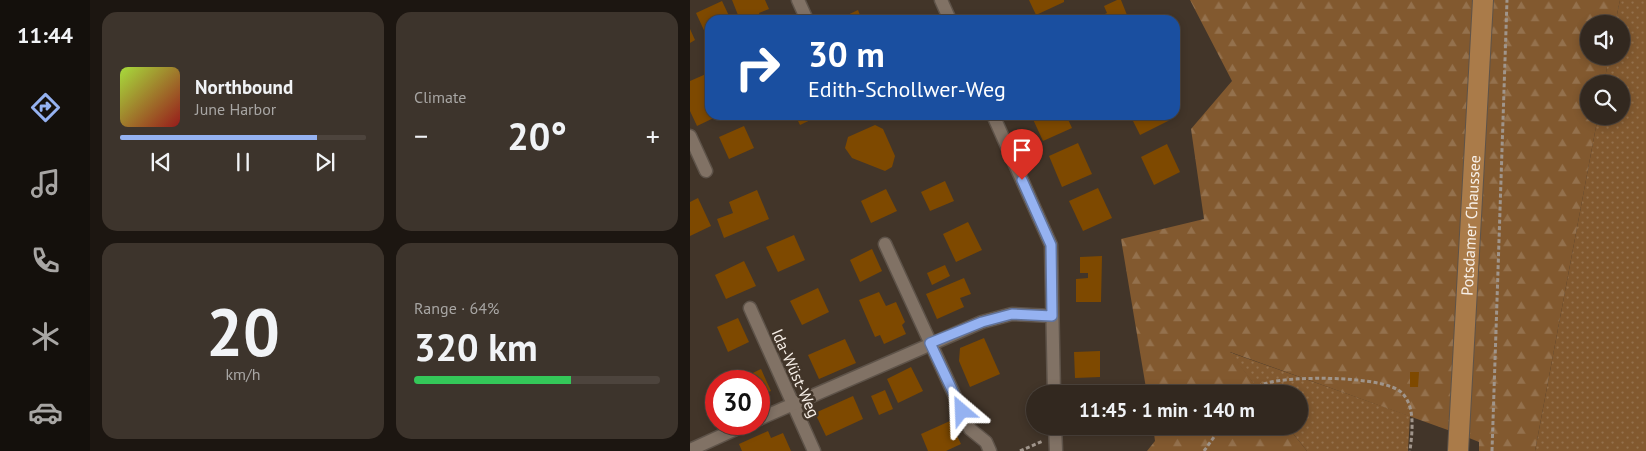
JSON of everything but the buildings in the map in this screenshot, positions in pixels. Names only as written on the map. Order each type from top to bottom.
[{"type":"main road","name":"Potsdamer Chaussee","points":[[1458,451],[1483,0]]},
{"type":"street","points":[[798,0],[805,15]]},
{"type":"street","points":[[941,0],[948,15]]},
{"type":"street","points":[[995,120],[1051,245],[1054,385]]},
{"type":"street","points":[[690,136],[706,171]]},
{"type":"street","points":[[885,244],[970,428],[986,442],[990,451]]},
{"type":"street","name":"Ida-Wüst-Weg","points":[[750,308],[814,451]]},
{"type":"street","points":[[770,414],[982,322],[1012,314],[1052,316]]},
{"type":"street","points":[[690,450],[723,435]]},
{"type":"path","points":[[1492,451],[1507,0]]},
{"type":"path","points":[[1263,385],[1292,380],[1344,379],[1384,382],[1402,392],[1410,406],[1412,430],[1410,451]]},
{"type":"path","points":[[1204,451],[1216,435]]},
{"type":"path","points":[[1020,451],[1042,441],[1056,446]]},
{"type":"green space","points":[[1190,0],[1620,0],[1617,15],[1580,15],[1580,65],[1607,65],[1606,75],[1580,75],[1580,125],[1596,125],[1535,451],[1479,451],[1479,442],[1459,434],[1230,352],[1255,385],[1145,385],[1121,239],[1204,219],[1191,129],[1232,81]]},
{"type":"green space","points":[[1620,0],[1646,0],[1646,451],[1535,451],[1596,125],[1630,125],[1630,75],[1606,75],[1607,65],[1630,65],[1630,15],[1617,15]]},
{"type":"green space","points":[[1229,352],[1410,416],[1408,451],[1307,451],[1294,435],[1308,435],[1308,385],[1255,385]]},
{"type":"green space","points":[[1154,435],[1294,435],[1307,451],[1147,451],[1155,441]]},
{"type":"route","points":[[962,411],[930,343],[982,322],[1012,314],[1052,316],[1051,245],[1022,180]]}]
